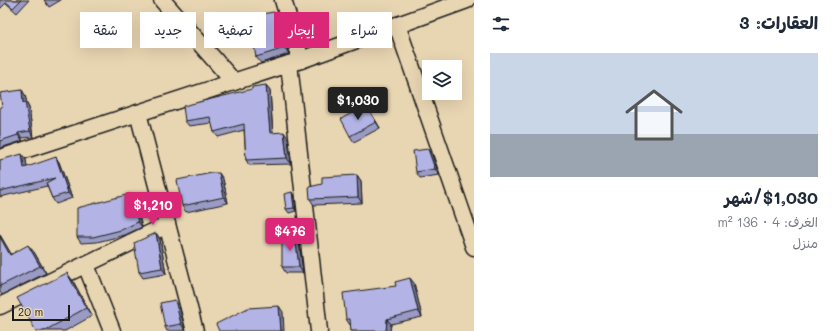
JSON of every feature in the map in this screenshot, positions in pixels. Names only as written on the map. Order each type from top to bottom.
[{"type":"street","points":[[162,0],[234,82]]},
{"type":"street","points":[[283,0],[295,62],[319,331]]},
{"type":"street","points":[[0,158],[295,62],[467,0]]},
{"type":"street","points":[[397,25],[474,247]]},
{"type":"street","points":[[138,113],[195,331]]},
{"type":"street","points":[[0,306],[167,225]]},
{"type":"street","points":[[86,265],[112,331]]},
{"type":"building","points":[[4,0],[21,0],[13,8]]},
{"type":"building","points":[[274,12],[274,48],[285,48],[256,57],[254,48],[266,48],[266,13]]},
{"type":"building","points":[[266,85],[270,133],[284,132],[287,158],[246,160],[244,124],[214,132],[210,117],[185,121],[183,106],[252,89],[252,87]]},
{"type":"building","points":[[22,90],[23,103],[25,102],[30,131],[18,133],[18,135],[0,141],[0,107],[2,107],[0,93]]},
{"type":"building","points":[[366,105],[376,122],[350,136],[341,119]]},
{"type":"building","points":[[428,149],[435,169],[416,172],[413,151]]},
{"type":"building","points":[[22,154],[24,168],[56,157],[68,193],[52,198],[46,183],[55,178],[0,191],[0,160]]},
{"type":"building","points":[[219,173],[224,197],[182,206],[177,180]]},
{"type":"building","points":[[357,175],[358,197],[310,199],[309,187],[322,184],[322,177]]},
{"type":"building","points":[[292,192],[294,208],[286,209],[284,194]]},
{"type":"building","points":[[130,194],[138,222],[121,230],[93,237],[77,237],[77,208]]},
{"type":"building","points":[[156,233],[162,268],[139,272],[134,243]]},
{"type":"building","points":[[282,235],[295,235],[299,267],[282,267]]},
{"type":"building","points":[[0,237],[10,255],[28,245],[40,266],[0,286]]},
{"type":"building","points":[[67,273],[86,308],[44,331],[36,331],[17,298]]},
{"type":"building","points":[[410,278],[418,311],[387,319],[386,331],[351,331],[350,319],[346,319],[343,293],[396,286],[395,282]]},
{"type":"building","points":[[175,300],[181,324],[165,327],[160,303]]},
{"type":"building","points":[[279,306],[281,331],[219,331],[216,324],[248,308]]}]
